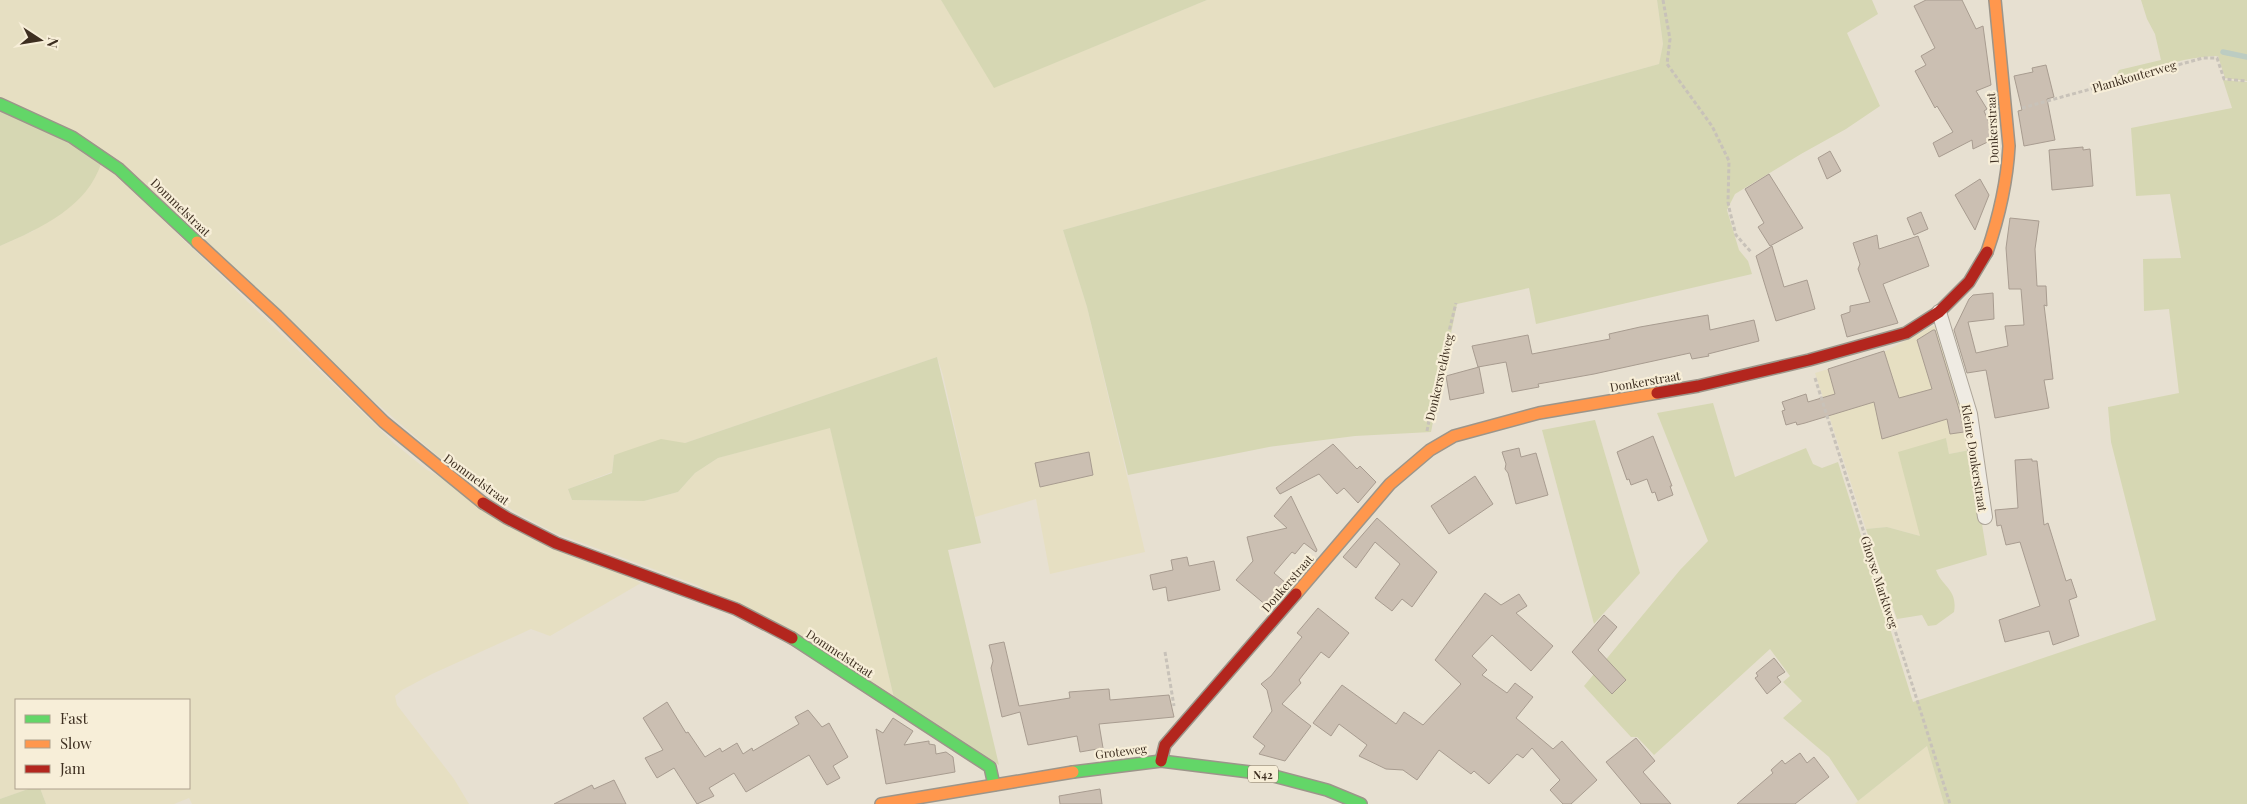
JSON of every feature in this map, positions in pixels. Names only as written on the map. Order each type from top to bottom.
[{"type":"street","name":"Donkerstraat","points":[[1161,761],[1165,745],[1390,484],[1430,450],[1454,436],[1482,427],[1530,416],[1698,386],[1809,360],[1883,341],[1906,333],[1939,312],[1969,282],[1987,252],[2002,204],[2008,170],[2007,111],[1995,0]]},
{"type":"street","name":"Dommelstraat","points":[[0,104],[72,137],[119,169],[277,316],[384,422],[479,500],[532,532],[556,543],[736,608],[770,625],[801,643],[990,767],[994,785]]},
{"type":"street","name":"Kleine Donkerstraat","points":[[1939,312],[1970,414],[1985,517]]},
{"type":"street","name":"Groteweg","points":[[881,804],[1100,767],[1161,761],[1266,774],[1327,790],[1361,804]]},
{"type":"path","points":[[1663,0],[1670,39],[1667,64],[1712,126],[1729,160],[1728,202],[1730,212],[1736,235],[1752,252]]},
{"type":"path","name":"Plankkouterweg","points":[[2007,111],[2202,58],[2217,58],[2224,79],[2247,81]]},
{"type":"path","name":"Donkersveldweg","points":[[1430,450],[1425,440],[1436,384],[1456,303]]},
{"type":"path","name":"Ghoyse Marktweg","points":[[1809,360],[1950,804]]},
{"type":"path","points":[[1165,652],[1179,730]]},
{"type":"shaded area","points":[[0,0],[941,0],[995,87],[1207,0],[1657,0],[1663,44],[1659,64],[1063,230],[1087,307],[1145,552],[1050,574],[1036,499],[975,517],[943,375],[937,357],[685,443],[614,455],[612,472],[568,489],[572,500],[644,501],[678,492],[695,473],[718,458],[830,427],[894,698],[697,585],[555,533],[515,512],[439,457],[367,395],[182,218],[0,99]]},
{"type":"shaded area","points":[[102,161],[395,444],[427,470],[641,583],[550,636],[531,629],[432,674],[402,690],[395,696],[397,705],[454,779],[469,804],[192,804],[189,798],[174,804],[46,804],[40,789],[190,789],[190,699],[15,699],[15,789],[28,789],[0,799],[0,246],[33,231]]},
{"type":"shaded area","points":[[1933,326],[1940,328],[1965,410],[1970,450],[1949,454],[1946,438],[1920,536],[1887,527],[1866,529],[1815,373],[1884,352]]},
{"type":"shaded area","points":[[1927,746],[1944,804],[1855,804],[1858,801]]},
{"type":"green space","points":[[941,0],[1207,0],[994,88]]},
{"type":"green space","points":[[1657,0],[1872,0],[1878,14],[1847,33],[1880,106],[1846,129],[1735,194],[1727,210],[1739,250],[1748,261],[1752,274],[1536,324],[1529,288],[1457,304],[1431,432],[1355,436],[1269,447],[1128,475],[1087,307],[1063,230],[1659,64],[1663,44]]},
{"type":"green space","points":[[2141,0],[2247,0],[2247,81],[2225,78],[2218,56],[2177,62],[2113,82],[2119,70],[2161,60],[2155,34],[2147,19]]},
{"type":"green space","points":[[2223,80],[2247,82],[2247,804],[1944,804],[1927,746],[1858,801],[1829,757],[1783,718],[1802,701],[1783,682],[1790,676],[1770,649],[1654,755],[1637,737],[1631,737],[1584,686],[1680,570],[1708,541],[1657,413],[1713,403],[1735,477],[1806,448],[1813,464],[1822,468],[1838,462],[1913,702],[2156,620],[2111,442],[2108,407],[2179,393],[2169,309],[2144,311],[2143,259],[2181,258],[2170,194],[2136,196],[2131,128],[2232,108]]},
{"type":"green space","points":[[0,107],[102,161],[86,191],[61,214],[31,232],[0,246]]},
{"type":"green space","points":[[937,357],[981,543],[948,550],[999,765],[894,698],[830,428],[718,458],[695,473],[678,492],[644,501],[572,500],[568,489],[612,473],[614,455],[661,439],[685,443]]},
{"type":"green space","points":[[1595,420],[1640,573],[1594,624],[1542,430]]},
{"type":"green space","points":[[1946,438],[1949,454],[1970,450],[1987,555],[1936,570],[1952,593],[1955,604],[1954,612],[1936,625],[1928,626],[1922,615],[1897,619],[1866,529],[1887,527],[1920,536],[1898,452]]},
{"type":"green space","points":[[28,789],[40,789],[46,804],[0,804],[0,799]]},
{"type":"building","points":[[1926,0],[1962,0],[1976,29],[1983,26],[1991,85],[1976,91],[1987,109],[1984,111],[1996,138],[1973,149],[1972,140],[1939,157],[1933,143],[1953,132],[1937,106],[1935,108],[1915,71],[1926,65],[1921,56],[1935,48],[1914,6]]},
{"type":"building","points":[[2046,65],[2054,97],[2047,99],[2055,140],[2024,146],[2018,111],[2022,110],[2014,76],[2033,72],[2032,68]]},
{"type":"building","points":[[2083,147],[2083,150],[2090,149],[2093,186],[2052,190],[2049,150]]},
{"type":"building","points":[[1830,151],[1841,171],[1827,179],[1818,158]]},
{"type":"building","points":[[1769,174],[1803,228],[1770,246],[1758,227],[1764,223],[1745,189]]},
{"type":"building","points":[[1980,179],[1989,195],[1975,230],[1955,195]]},
{"type":"building","points":[[1921,212],[1928,229],[1914,235],[1907,218]]},
{"type":"building","points":[[2010,218],[2039,221],[2035,249],[2037,286],[2046,286],[2047,306],[2044,305],[2053,379],[2044,380],[2049,408],[1995,418],[1986,370],[1967,373],[1954,330],[1969,299],[1973,295],[1993,293],[1994,319],[1968,322],[1976,353],[2008,346],[2005,326],[2024,325],[2021,289],[2009,289],[2006,248]]},
{"type":"building","points":[[1877,235],[1879,249],[1918,236],[1929,266],[1883,284],[1898,323],[1847,337],[1841,315],[1850,312],[1850,306],[1870,302],[1858,269],[1860,264],[1853,243]]},
{"type":"building","points":[[1772,246],[1784,287],[1807,280],[1815,309],[1776,321],[1756,256]]},
{"type":"building","points":[[1708,315],[1710,330],[1754,320],[1759,341],[1708,354],[1709,356],[1692,359],[1690,353],[1538,384],[1539,387],[1512,392],[1506,362],[1478,367],[1472,346],[1528,335],[1532,354],[1610,339],[1609,334],[1640,327]]},
{"type":"building","points":[[1935,330],[1964,432],[1950,434],[1947,419],[1882,439],[1874,402],[1805,423],[1797,425],[1796,422],[1786,425],[1782,411],[1785,410],[1782,402],[1806,394],[1808,402],[1835,394],[1828,369],[1884,351],[1899,398],[1932,389],[1917,340]]},
{"type":"building","points":[[1479,367],[1484,393],[1450,400],[1446,376]]},
{"type":"building","points":[[1653,436],[1672,486],[1670,486],[1673,495],[1658,501],[1655,492],[1652,493],[1647,479],[1631,485],[1629,479],[1627,480],[1617,452]]},
{"type":"building","points":[[1333,444],[1357,469],[1360,466],[1376,482],[1358,503],[1344,488],[1337,494],[1319,474],[1280,494],[1276,488]]},
{"type":"building","points":[[1519,448],[1521,457],[1536,453],[1548,495],[1516,504],[1508,473],[1505,469],[1506,464],[1502,452]]},
{"type":"building","points":[[1089,452],[1093,475],[1040,487],[1035,463]]},
{"type":"building","points":[[2032,459],[2032,461],[2037,461],[2044,525],[2048,523],[2066,581],[2071,579],[2077,597],[2069,600],[2079,636],[2053,645],[2049,631],[2005,642],[1999,620],[2040,606],[2020,542],[2006,545],[2001,525],[1997,526],[1995,510],[2018,508],[2015,460]]},
{"type":"building","points":[[1475,476],[1493,504],[1449,534],[1431,506]]},
{"type":"building","points":[[1291,496],[1317,550],[1316,552],[1304,543],[1295,554],[1292,552],[1274,573],[1287,584],[1267,606],[1236,580],[1253,561],[1247,537],[1287,528],[1274,516]]},
{"type":"building","points":[[1377,518],[1437,572],[1412,607],[1402,599],[1392,611],[1375,598],[1400,564],[1375,542],[1356,568],[1343,557]]},
{"type":"building","points":[[1187,557],[1189,566],[1214,561],[1220,590],[1168,601],[1166,587],[1153,590],[1150,575],[1173,570],[1171,560]]},
{"type":"building","points":[[1485,593],[1501,605],[1519,594],[1527,606],[1516,613],[1553,646],[1531,671],[1492,635],[1472,656],[1487,670],[1482,675],[1507,693],[1515,683],[1533,697],[1516,718],[1553,749],[1562,741],[1597,780],[1571,804],[1563,804],[1550,790],[1560,780],[1532,748],[1523,758],[1517,754],[1489,784],[1474,771],[1471,774],[1439,750],[1417,780],[1403,770],[1386,769],[1359,756],[1367,745],[1339,724],[1331,736],[1313,723],[1342,685],[1396,724],[1404,712],[1423,725],[1461,684],[1435,660]]},
{"type":"building","points":[[1318,608],[1349,633],[1329,658],[1321,652],[1299,680],[1301,683],[1282,704],[1311,726],[1285,761],[1259,754],[1265,746],[1253,737],[1272,711],[1267,690],[1261,684],[1271,676],[1302,637],[1297,633]]},
{"type":"building","points":[[1604,615],[1617,627],[1598,650],[1626,680],[1612,694],[1572,652]]},
{"type":"building","points":[[1004,642],[1019,706],[1070,698],[1069,692],[1109,689],[1110,700],[1169,695],[1174,717],[1099,724],[1103,748],[1080,752],[1077,736],[1028,745],[1020,712],[1002,717],[991,668],[993,661],[989,645]]},
{"type":"building","points":[[1774,658],[1785,672],[1777,677],[1781,682],[1767,694],[1755,678],[1758,676],[1756,673]]},
{"type":"building","points":[[667,702],[686,733],[688,732],[705,757],[720,748],[722,752],[737,743],[743,754],[752,748],[753,751],[799,724],[795,717],[808,710],[822,727],[829,723],[848,757],[833,766],[840,778],[827,785],[809,755],[746,792],[734,773],[709,788],[714,796],[697,804],[674,768],[657,778],[645,758],[663,750],[643,718]]},
{"type":"building","points":[[893,718],[913,731],[904,745],[929,741],[929,744],[935,745],[936,754],[946,752],[953,757],[955,772],[886,784],[876,729],[883,733]]},
{"type":"building","points":[[1636,738],[1655,761],[1643,772],[1671,804],[1641,804],[1606,762]]},
{"type":"building","points":[[1800,753],[1807,763],[1814,757],[1829,777],[1795,804],[1737,804],[1773,773],[1771,770],[1782,760],[1785,764]]},
{"type":"building","points":[[614,780],[626,804],[554,804],[592,785],[594,789]]},
{"type":"building","points":[[1100,789],[1102,804],[1060,804],[1059,796]]},
{"type":"waterway","points":[[2223,52],[2247,57]]},
{"type":"traffic: fast","points":[[0,104],[72,137],[119,169],[197,242]]},
{"type":"traffic: fast","points":[[792,638],[990,767],[994,785]]},
{"type":"traffic: fast","points":[[1073,772],[1161,761],[1266,774],[1327,790],[1361,804]]},
{"type":"traffic: slow","points":[[1987,252],[2002,200],[2009,146],[1995,0]]},
{"type":"traffic: slow","points":[[197,242],[277,316],[384,422],[483,503]]},
{"type":"traffic: slow","points":[[1296,594],[1390,484],[1430,450],[1454,436],[1539,413],[1657,393]]},
{"type":"traffic: slow","points":[[881,804],[1073,772]]},
{"type":"traffic: jam","points":[[1657,393],[1698,386],[1809,360],[1906,333],[1939,312],[1969,282],[1987,252]]},
{"type":"traffic: jam","points":[[483,503],[507,518],[556,543],[736,609],[792,638]]},
{"type":"traffic: jam","points":[[1161,761],[1165,745],[1296,594]]}]
